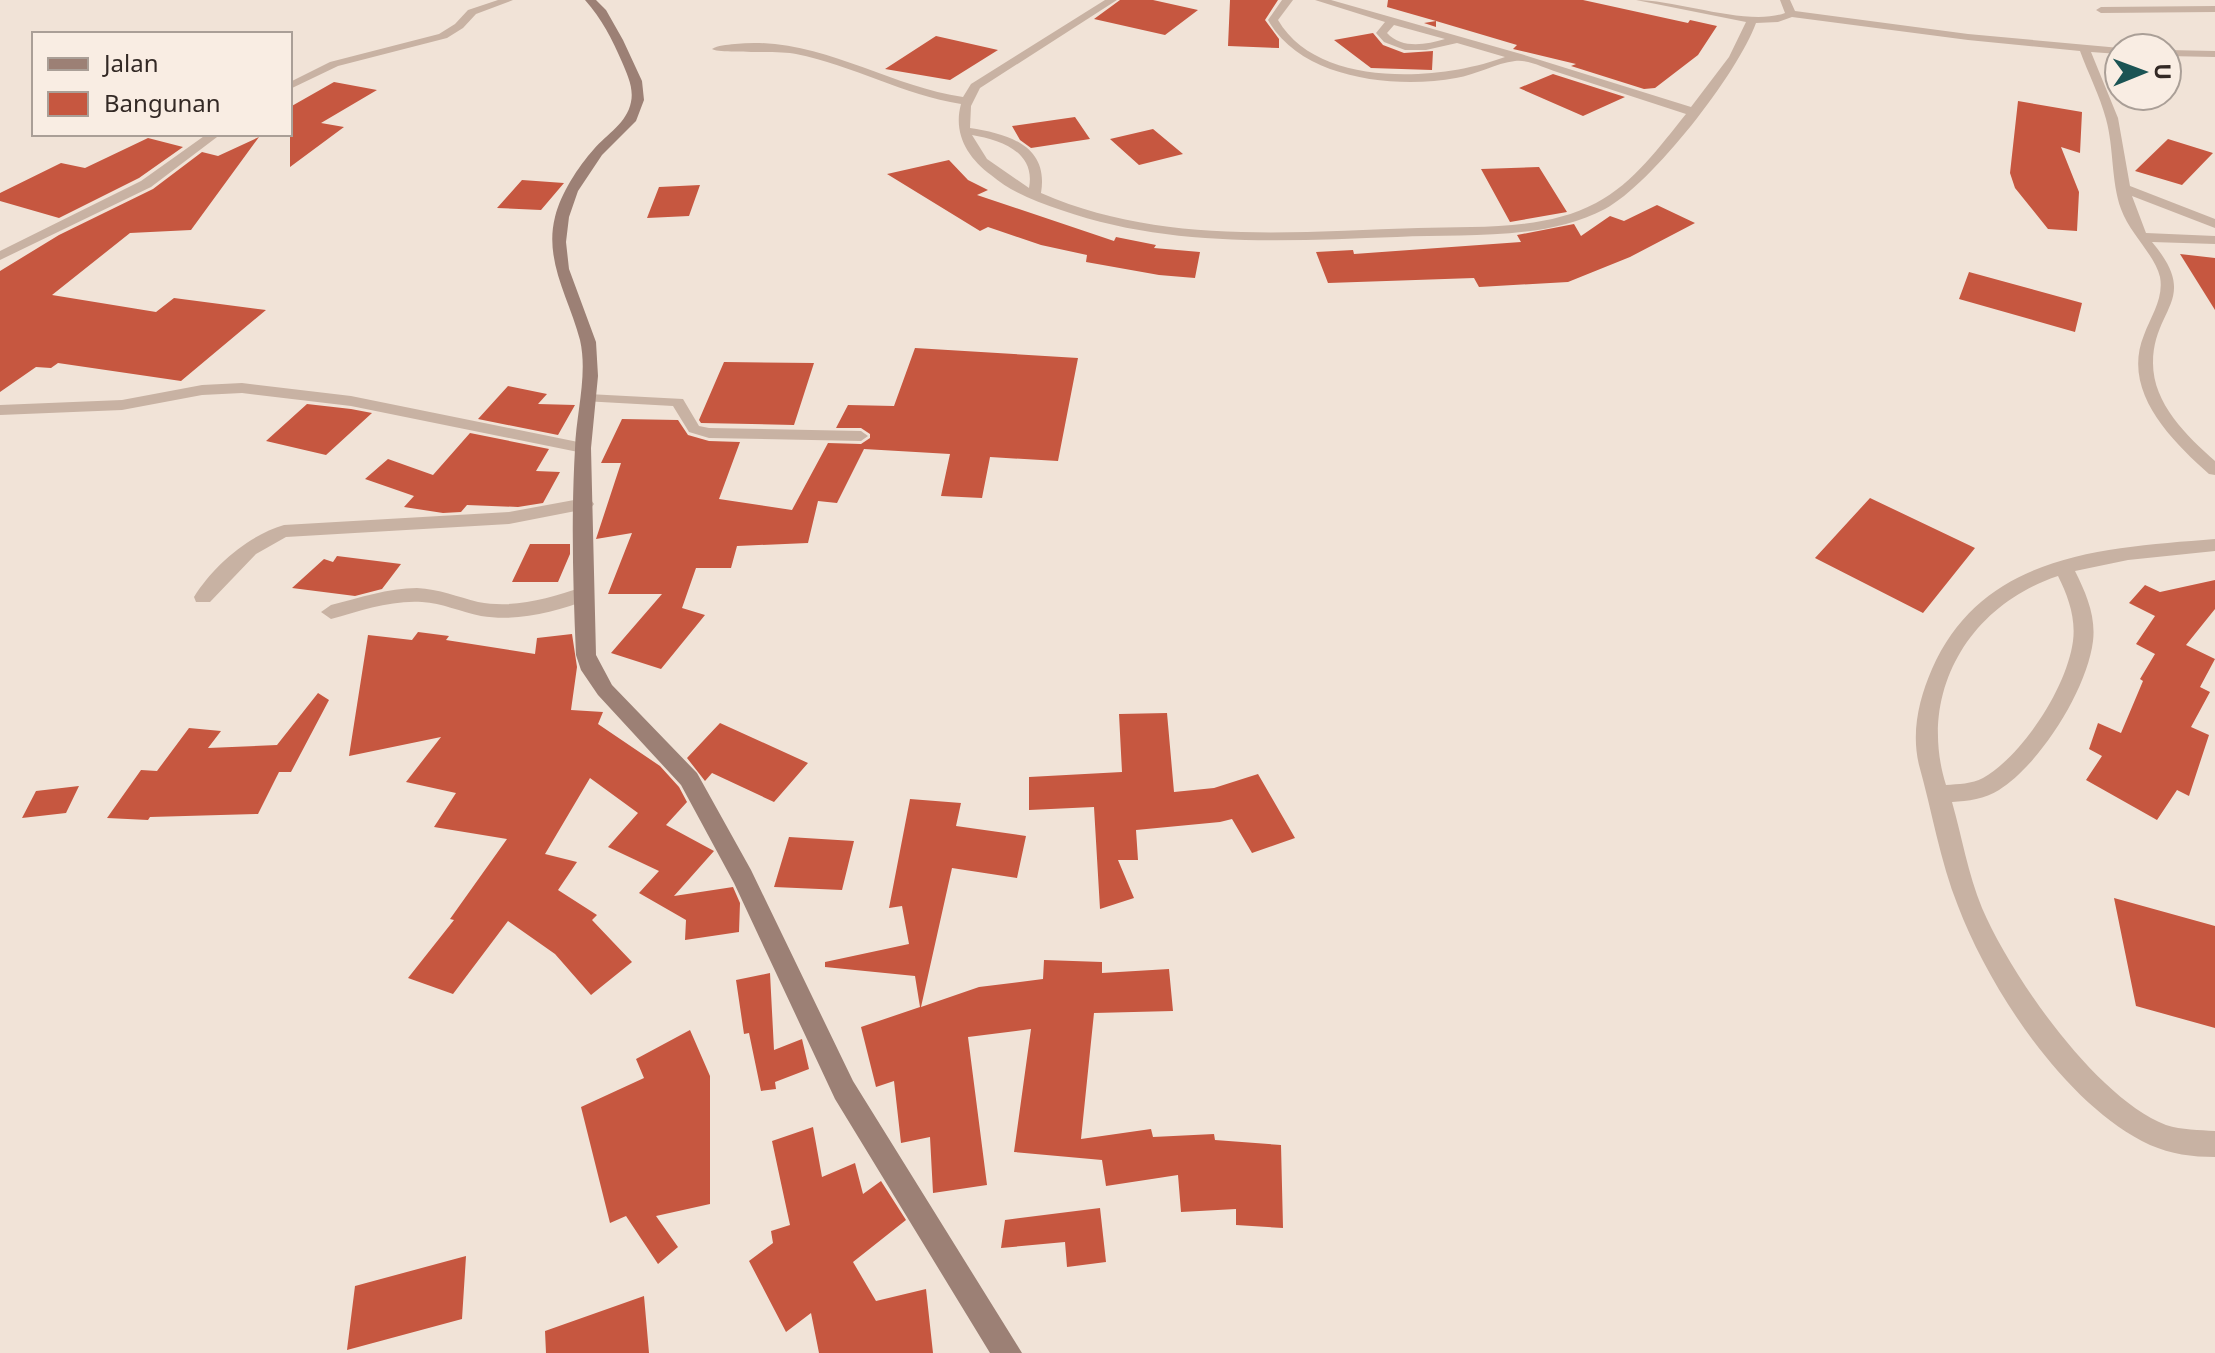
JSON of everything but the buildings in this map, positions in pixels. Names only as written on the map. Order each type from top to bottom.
[{"type":"main road","points":[[590,0],[601,10],[618,40],[636,81],[638,100],[632,118],[584,170],[562,217],[559,242],[562,269],[588,342],[588,398],[583,448],[586,655],[591,670],[605,690],[696,790],[743,877],[844,1090],[1007,1353]]},
{"type":"street","points":[[292,85],[334,64],[443,36],[459,26],[472,12],[508,0]]},
{"type":"street","points":[[915,87],[962,85],[1112,0]]},
{"type":"street","points":[[1288,0],[1273,20],[1276,29],[1311,56],[1352,71],[1416,78],[1439,77],[1465,73],[1517,56]]},
{"type":"street","points":[[1320,0],[1517,56],[1693,112]]},
{"type":"street","points":[[1641,0],[1752,20],[1778,19],[1791,14],[1895,29],[2103,50]]},
{"type":"street","points":[[1785,0],[1791,14]]},
{"type":"street","points":[[2101,10],[2215,9]]},
{"type":"street","points":[[962,85],[965,101],[963,130],[968,144],[992,171],[1014,187],[1108,222],[1187,234],[1288,238],[1517,227],[1565,218],[1600,207],[1652,164],[1719,84],[1746,37],[1752,20]]},
{"type":"street","points":[[1392,21],[1381,33],[1392,43],[1416,48],[1455,39]]},
{"type":"street","points":[[717,49],[754,44],[801,50],[938,97],[965,101]]},
{"type":"street","points":[[2084,48],[2112,118],[2131,220],[2167,274],[2167,291],[2159,322],[2147,345],[2153,394],[2162,417],[2185,444],[2215,470]]},
{"type":"street","points":[[2183,53],[2215,54]]},
{"type":"street","points":[[963,130],[1006,140],[1030,156],[1038,167],[1039,180],[1034,195]]},
{"type":"street","points":[[0,256],[146,184],[212,136]]},
{"type":"street","points":[[2125,189],[2215,224]]},
{"type":"street","points":[[2141,237],[2215,240]]},
{"type":"street","points":[[0,410],[122,405],[202,390],[242,388],[351,401],[583,448]]},
{"type":"street","points":[[203,597],[268,535],[284,531],[509,518],[585,504]]},
{"type":"street","points":[[2215,545],[2103,557],[2023,583],[1989,603],[1945,658],[1926,732],[1928,770],[1939,794],[1950,848],[1971,910],[2000,966],[2040,1027],[2084,1080],[2127,1117],[2158,1135],[2192,1144],[2215,1144]]},
{"type":"street","points":[[1939,794],[1971,792],[1992,784],[2049,722],[2073,683],[2084,623],[2076,591],[2064,568]]},
{"type":"street","points":[[331,612],[408,595],[426,595],[506,612],[561,603],[583,594]]},
{"type":"lane","points":[[588,398],[678,402],[694,429],[709,433],[861,436]]}]
